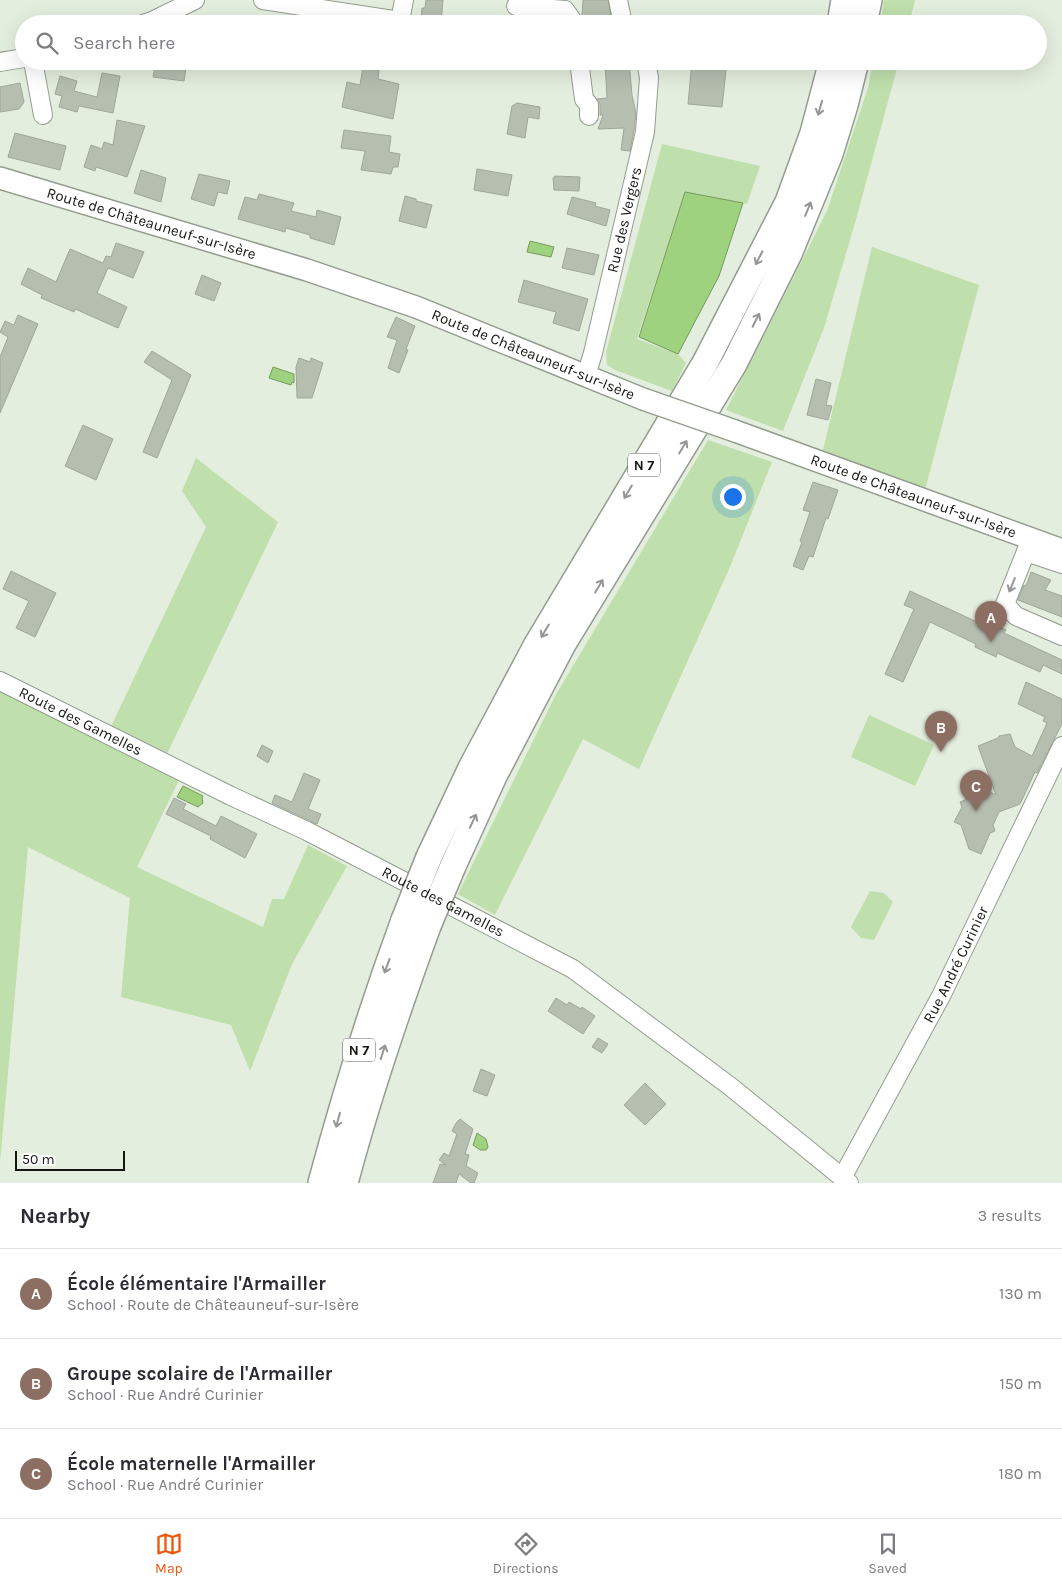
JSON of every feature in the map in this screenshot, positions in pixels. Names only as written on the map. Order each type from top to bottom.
[{"type":"highway","points":[[842,15],[844,0]]},
{"type":"highway","points":[[866,15],[869,0]]},
{"type":"highway","name":"N 7","points":[[321,1183],[341,1107],[374,1002],[429,857],[471,768],[536,646],[705,364],[788,202],[813,133],[830,70]]},
{"type":"highway","name":"N 7","points":[[345,1183],[363,1115],[398,1008],[452,866],[494,776],[563,644],[734,364],[785,263],[830,154],[854,70]]},
{"type":"main road","name":"Route de Châteauneuf-sur-Isère","points":[[0,178],[307,270],[416,307],[643,399],[736,430],[1028,546],[1062,550]]},
{"type":"street","points":[[164,15],[195,0]]},
{"type":"street","points":[[263,0],[353,15]]},
{"type":"street","points":[[402,15],[404,0]]},
{"type":"street","points":[[618,0],[621,15]]},
{"type":"street","points":[[516,6],[565,10],[569,15]]},
{"type":"street","points":[[0,62],[15,60]]},
{"type":"street","points":[[35,70],[43,115]]},
{"type":"street","points":[[580,70],[584,100],[589,105],[589,116]]},
{"type":"street","name":"Rue des Vergers","points":[[586,376],[645,132],[649,78],[648,70]]},
{"type":"street","points":[[1062,564],[1028,546],[1005,604],[1016,616],[1062,636]]},
{"type":"street","name":"Route des Gamelles","points":[[0,681],[307,832],[573,969],[731,1087],[846,1180]]},
{"type":"street","name":"Rue André Curinier","points":[[846,1180],[941,996],[1062,746]]},
{"type":"shaded area","points":[[884,0],[915,0],[911,15],[882,15]]},
{"type":"shaded area","points":[[871,70],[897,70],[824,328],[783,431],[726,410],[827,211],[868,88]]},
{"type":"shaded area","points":[[662,144],[760,166],[747,204],[685,192],[637,339],[678,354],[686,363],[672,391],[615,370],[607,365],[606,352]]},
{"type":"shaded area","points":[[685,192],[743,203],[719,276],[678,354],[639,337]]},
{"type":"shaded area","points":[[530,241],[554,247],[551,257],[527,252]]},
{"type":"shaded area","points":[[872,247],[979,285],[925,490],[823,450]]},
{"type":"shaded area","points":[[273,367],[294,374],[294,383],[292,382],[291,385],[269,378]]},
{"type":"shaded area","points":[[708,440],[772,462],[730,567],[639,769],[583,739],[495,915],[458,894],[555,696]]},
{"type":"shaded area","points":[[196,458],[278,522],[165,758],[179,780],[137,867],[263,927],[272,899],[284,899],[308,845],[347,866],[292,964],[250,1071],[231,1025],[121,997],[130,898],[28,847],[0,1163],[0,689],[104,741],[206,527],[182,491]]},
{"type":"shaded area","points":[[869,715],[934,745],[915,786],[851,757]]},
{"type":"shaded area","points":[[183,786],[203,796],[203,803],[198,807],[177,797]]},
{"type":"shaded area","points":[[870,891],[884,893],[893,902],[874,940],[861,938],[851,927]]},
{"type":"shaded area","points":[[477,1133],[486,1139],[488,1147],[486,1150],[480,1150],[473,1145]]},
{"type":"building","points":[[426,0],[443,0],[442,15],[421,15],[422,8],[425,8]]},
{"type":"building","points":[[583,0],[608,0],[611,15],[582,15]]},
{"type":"building","points":[[154,70],[186,70],[184,81],[153,77]]},
{"type":"building","points":[[362,70],[379,70],[378,79],[399,84],[393,119],[342,107],[347,82],[360,85]]},
{"type":"building","points":[[605,70],[630,70],[636,113],[630,151],[621,150],[624,128],[598,129],[603,115],[600,115],[600,105],[597,99],[607,98]]},
{"type":"building","points":[[691,70],[726,70],[722,107],[688,104]]},
{"type":"building","points":[[102,73],[120,76],[113,113],[79,106],[77,112],[59,107],[62,96],[55,94],[60,76],[77,81],[74,91],[97,97]]},
{"type":"building","points":[[20,83],[24,102],[19,109],[0,112],[0,87]]},
{"type":"building","points":[[517,103],[540,107],[539,119],[528,117],[525,138],[507,134],[512,106]]},
{"type":"building","points":[[117,120],[145,126],[127,177],[96,167],[95,171],[84,167],[91,145],[102,149],[104,142],[113,145]]},
{"type":"building","points":[[344,130],[391,136],[389,152],[400,154],[398,167],[393,167],[391,174],[361,170],[365,151],[341,148]]},
{"type":"building","points":[[15,133],[66,146],[60,170],[8,157]]},
{"type":"building","points":[[477,169],[512,175],[508,196],[474,190]]},
{"type":"building","points":[[141,170],[166,178],[161,202],[134,193]]},
{"type":"building","points":[[199,174],[230,181],[227,194],[218,192],[214,206],[191,199]]},
{"type":"building","points":[[555,176],[580,177],[579,191],[554,190],[553,178]]},
{"type":"building","points":[[259,194],[294,203],[291,211],[316,217],[317,210],[341,217],[334,245],[286,228],[285,232],[238,219],[245,197],[257,200]]},
{"type":"building","points":[[405,196],[432,205],[426,228],[399,221]]},
{"type":"building","points":[[572,197],[596,203],[595,206],[610,210],[606,226],[567,214]]},
{"type":"building","points":[[116,243],[144,252],[133,278],[108,268],[97,293],[127,307],[118,328],[75,309],[74,312],[41,298],[42,295],[21,284],[28,268],[56,282],[70,249],[103,263],[106,256],[111,257]]},
{"type":"building","points":[[567,248],[599,255],[594,275],[562,268]]},
{"type":"building","points":[[202,275],[221,283],[214,301],[195,294]]},
{"type":"building","points":[[524,280],[588,299],[579,331],[553,323],[556,312],[518,302]]},
{"type":"building","points":[[18,315],[38,324],[0,413],[0,357],[8,337],[0,332],[5,321],[14,325]]},
{"type":"building","points":[[396,317],[415,326],[399,373],[388,368],[397,340],[387,337]]},
{"type":"building","points":[[152,351],[191,375],[157,458],[143,452],[172,380],[144,362]]},
{"type":"building","points":[[299,358],[310,362],[311,358],[323,363],[312,398],[297,398],[296,367]]},
{"type":"building","points":[[816,379],[831,383],[826,405],[832,406],[828,420],[807,415]]},
{"type":"building","points":[[83,425],[113,439],[96,480],[65,466]]},
{"type":"building","points":[[813,482],[838,490],[813,557],[809,556],[803,570],[793,566],[810,512],[803,510]]},
{"type":"building","points":[[11,571],[56,593],[35,637],[16,628],[29,601],[3,589]]},
{"type":"building","points":[[1031,572],[1051,580],[1045,590],[1062,596],[1062,617],[1018,600]]},
{"type":"building","points":[[910,591],[988,627],[988,622],[1006,630],[1004,633],[1062,660],[1062,674],[1043,665],[1040,672],[997,653],[996,657],[975,647],[976,644],[930,622],[903,682],[885,674],[914,609],[904,605]]},
{"type":"building","points":[[1026,682],[1062,699],[1062,724],[1037,773],[1035,772],[1020,804],[999,812],[993,825],[995,831],[990,833],[981,854],[969,849],[961,825],[954,822],[962,807],[960,802],[965,800],[973,784],[996,795],[978,746],[999,736],[1010,734],[1015,747],[1032,756],[1047,723],[1043,721],[1045,717],[1018,704]]},
{"type":"building","points":[[262,745],[273,751],[268,763],[257,756]]},
{"type":"building","points":[[304,773],[320,780],[308,809],[321,814],[317,824],[272,803],[275,795],[292,802]]},
{"type":"building","points":[[174,798],[186,804],[183,809],[216,826],[221,816],[257,834],[245,858],[210,839],[211,836],[166,814]]},
{"type":"building","points":[[556,998],[567,1005],[569,1002],[581,1009],[582,1007],[595,1016],[583,1034],[548,1011]]},
{"type":"building","points":[[598,1038],[608,1044],[602,1053],[592,1047]]},
{"type":"building","points":[[481,1069],[495,1075],[487,1096],[473,1091]]},
{"type":"building","points":[[645,1083],[666,1104],[645,1125],[624,1105]]},
{"type":"building","points":[[460,1119],[473,1129],[465,1154],[469,1155],[466,1166],[478,1173],[474,1183],[471,1183],[459,1174],[456,1183],[433,1183],[440,1164],[446,1165],[439,1160],[444,1153],[449,1156],[457,1134],[452,1131]]},
{"type":"place","name":"École élémentaire l'Armailler","points":[[991,642]]},
{"type":"place","name":"Groupe scolaire de l'Armailler","points":[[941,752]]},
{"type":"place","name":"École maternelle l'Armailler","points":[[976,811]]}]
